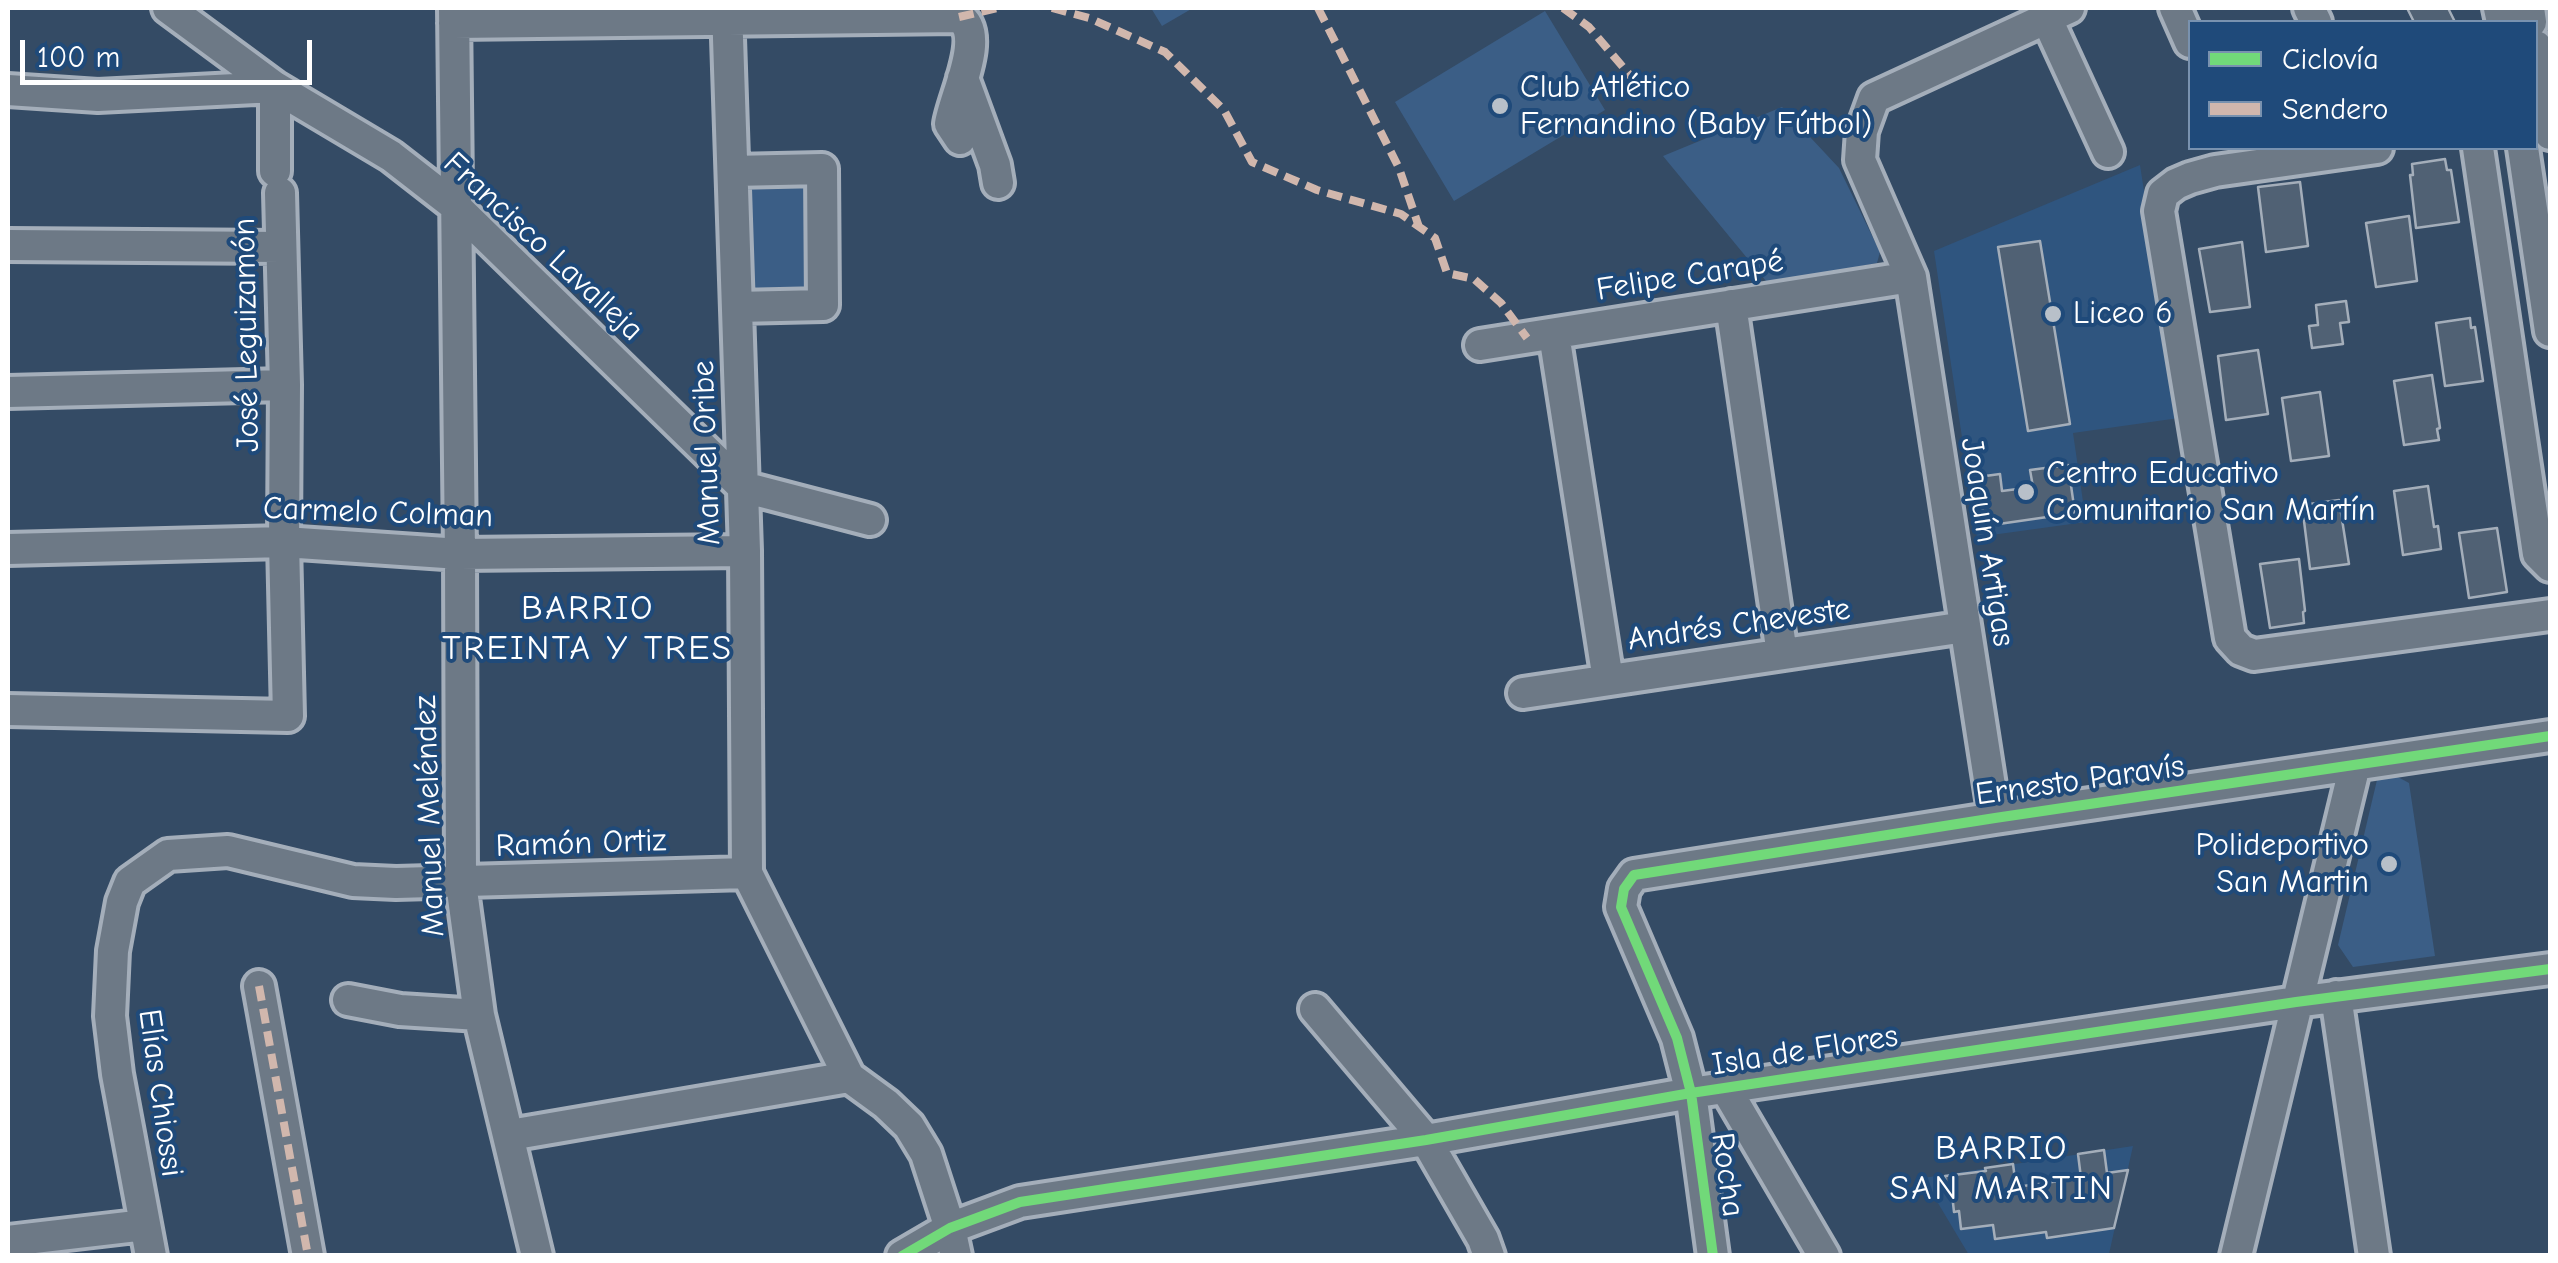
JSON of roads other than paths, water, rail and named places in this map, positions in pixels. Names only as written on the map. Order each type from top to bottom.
[{"type":"street","name":"Francisco Lavalleja","points":[[168,8],[275,87],[391,156],[454,205],[743,488]]},
{"type":"street","points":[[2175,8],[2188,37]]},
{"type":"street","points":[[2057,12],[2108,152]]},
{"type":"street","name":"Joaquín Artigas","points":[[1995,818],[1911,277],[1860,160],[1862,130],[1874,98],[2057,12]]},
{"type":"street","name":"Manuel Oribe","points":[[728,14],[745,551],[747,873],[849,1077],[909,1126],[926,1154],[953,1242]]},
{"type":"street","points":[[454,15],[959,18],[967,22],[972,34],[963,78],[952,106],[950,124],[960,139]]},
{"type":"street","name":"Manuel Meléndez","points":[[454,15],[461,883],[479,1015],[537,1256]]},
{"type":"street","points":[[2538,64],[2545,125]]},
{"type":"street","points":[[963,78],[998,183]]},
{"type":"street","points":[[8,90],[98,96],[275,87]]},
{"type":"street","name":"José Leguizamón","points":[[8,710],[288,716],[285,385],[275,87]]},
{"type":"street","points":[[2362,150],[2216,171],[2176,184],[2163,194],[2159,211],[2230,638],[2240,650],[2254,655],[2550,614]]},
{"type":"street","points":[[2478,150],[2538,554],[2550,566]]},
{"type":"street","points":[[2524,150],[2542,220],[2550,331]]},
{"type":"street","points":[[732,171],[822,169],[822,305],[738,307]]},
{"type":"street","points":[[8,245],[280,247]]},
{"type":"street","name":"Felipe Carapé","points":[[1480,345],[1911,277]]},
{"type":"street","points":[[1731,305],[1782,654]]},
{"type":"street","points":[[1554,334],[1608,680]]},
{"type":"street","points":[[8,392],[285,385]]},
{"type":"street","points":[[743,488],[870,520]]},
{"type":"street","name":"Carmelo Colman","points":[[8,549],[284,542],[460,554],[745,551]]},
{"type":"street","name":"Andrés Cheveste","points":[[1523,693],[1965,627]]},
{"type":"street","name":"Ernesto Paravís","points":[[1624,888],[1634,875],[2550,736]]},
{"type":"street","points":[[2236,1256],[2355,765]]},
{"type":"street","name":"Ramón Ortiz","points":[[130,882],[168,855],[228,851],[353,880],[396,884],[747,873]]},
{"type":"street","name":"Elías Chiossi","points":[[130,882],[113,951],[110,1016],[151,1256]]},
{"type":"street","name":"Rocha","points":[[1624,888],[1620,906],[1623,916],[1677,1038],[1691,1094],[1713,1256]]},
{"type":"street","name":"Isla de Flores","points":[[902,1256],[953,1242],[1020,1202],[1426,1140],[1691,1094],[2336,996],[2550,969]]},
{"type":"street","points":[[258,986],[308,1256]]},
{"type":"street","points":[[2336,996],[2374,1256]]},
{"type":"street","points":[[348,1000],[400,1010],[479,1015]]},
{"type":"street","points":[[1315,1009],[1426,1140],[1483,1239],[1488,1256]]},
{"type":"street","points":[[510,1135],[849,1077]]},
{"type":"street","points":[[1726,1089],[1824,1256]]},
{"type":"street","points":[[8,1241],[145,1224]]},
{"type":"place","name":"Club Atlético Fernandino (Baby Fútbol)","points":[[1500,106]]},
{"type":"place","name":"Liceo 6","points":[[2053,314]]},
{"type":"place","name":"Centro Educativo Comunitario San Martín","points":[[2026,492]]},
{"type":"place","name":"Polideportivo San Martin","points":[[2389,864]]},
{"type":"district","name":"BARRIO TREINTA Y TRES","points":[[588,629]]},
{"type":"district","name":"BARRIO SAN MARTIN","points":[[2002,1169]]}]
